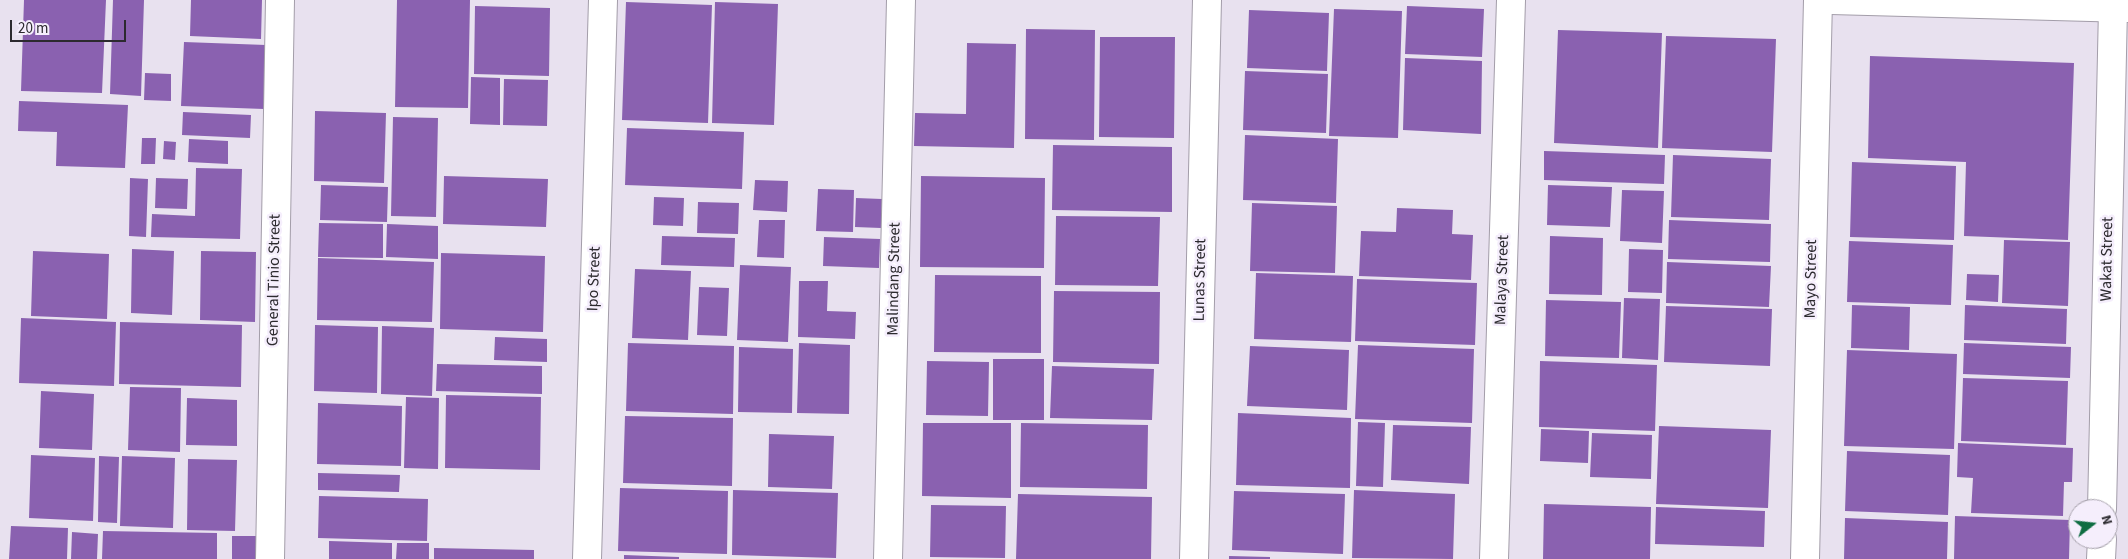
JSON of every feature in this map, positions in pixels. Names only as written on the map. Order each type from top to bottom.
[{"type":"street","name":"General Tinio Street","points":[[270,559],[280,0]]},
{"type":"street","name":"Ipo Street","points":[[587,559],[604,0]]},
{"type":"street","name":"Malindang Street","points":[[888,559],[901,0]]},
{"type":"street","name":"Lunas Street","points":[[1194,559],[1207,0]]},
{"type":"street","name":"Malaya Street","points":[[1494,559],[1512,0]]},
{"type":"street","name":"Mayo Street","points":[[1805,559],[1818,0]]},
{"type":"street","points":[[1830,0],[2120,8]]},
{"type":"street","name":"Wakat Street","points":[[2102,499],[2120,8]]},
{"type":"building","points":[[24,0],[106,0],[102,93],[21,91]]},
{"type":"building","points":[[113,0],[144,0],[141,96],[110,94]]},
{"type":"building","points":[[191,0],[262,0],[261,39],[190,36]]},
{"type":"building","points":[[397,0],[470,0],[468,108],[395,107]]},
{"type":"building","points":[[626,2],[712,5],[708,123],[622,120]]},
{"type":"building","points":[[715,2],[778,4],[774,125],[712,123]]},
{"type":"building","points":[[475,6],[550,8],[549,76],[474,74]]},
{"type":"building","points":[[1407,6],[1484,9],[1482,57],[1405,54]]},
{"type":"building","points":[[1334,9],[1402,11],[1398,138],[1329,136]]},
{"type":"building","points":[[1249,10],[1329,13],[1327,71],[1247,68]]},
{"type":"building","points":[[1026,29],[1095,30],[1094,140],[1025,139]]},
{"type":"building","points":[[1558,30],[1662,33],[1658,148],[1554,143]]},
{"type":"building","points":[[1666,36],[1776,39],[1772,152],[1662,148]]},
{"type":"building","points":[[1100,37],[1175,37],[1174,138],[1099,137]]},
{"type":"building","points":[[184,42],[266,45],[264,109],[181,106]]},
{"type":"building","points":[[967,43],[1016,44],[1014,148],[914,146],[915,113],[966,114]]},
{"type":"building","points":[[1870,56],[2074,63],[2068,240],[1964,236],[1966,162],[1868,158]]},
{"type":"building","points":[[1405,58],[1482,61],[1481,134],[1403,130]]},
{"type":"building","points":[[1245,71],[1328,74],[1326,133],[1243,130]]},
{"type":"building","points":[[145,73],[171,74],[171,101],[144,100]]},
{"type":"building","points":[[471,77],[500,78],[500,125],[470,124]]},
{"type":"building","points":[[504,79],[548,80],[547,126],[503,125]]},
{"type":"building","points":[[19,101],[128,105],[125,168],[56,166],[57,132],[18,131]]},
{"type":"building","points":[[315,111],[386,113],[384,183],[314,181]]},
{"type":"building","points":[[183,112],[251,115],[250,138],[182,135]]},
{"type":"building","points":[[393,117],[438,118],[436,217],[391,216]]},
{"type":"building","points":[[627,128],[744,132],[742,189],[625,185]]},
{"type":"building","points":[[1245,135],[1338,139],[1336,203],[1243,200]]},
{"type":"building","points":[[142,138],[156,138],[155,164],[141,164]]},
{"type":"building","points":[[189,139],[228,141],[228,164],[188,162]]},
{"type":"building","points":[[164,141],[176,142],[175,160],[163,159]]},
{"type":"building","points":[[1053,145],[1172,147],[1172,212],[1052,210]]},
{"type":"building","points":[[1544,151],[1665,155],[1664,184],[1544,180]]},
{"type":"building","points":[[1673,155],[1771,159],[1769,220],[1671,217]]},
{"type":"building","points":[[1852,162],[1956,166],[1954,240],[1850,237]]},
{"type":"building","points":[[196,168],[242,169],[240,239],[151,237],[152,214],[195,216]]},
{"type":"building","points":[[444,176],[548,179],[546,227],[443,224]]},
{"type":"building","points":[[921,176],[1045,178],[1044,268],[920,267]]},
{"type":"building","points":[[130,178],[148,179],[146,237],[129,236]]},
{"type":"building","points":[[156,178],[188,179],[187,209],[155,208]]},
{"type":"building","points":[[755,180],[788,181],[787,212],[753,210]]},
{"type":"building","points":[[321,185],[388,187],[387,222],[320,220]]},
{"type":"building","points":[[1548,185],[1612,187],[1610,227],[1547,225]]},
{"type":"building","points":[[818,189],[854,190],[853,232],[816,231]]},
{"type":"building","points":[[1622,190],[1664,191],[1662,243],[1620,241]]},
{"type":"building","points":[[654,197],[684,198],[683,226],[653,225]]},
{"type":"building","points":[[856,198],[882,199],[881,228],[855,227]]},
{"type":"building","points":[[698,202],[739,203],[738,234],[697,233]]},
{"type":"building","points":[[1252,203],[1337,206],[1335,273],[1250,271]]},
{"type":"building","points":[[1397,208],[1453,210],[1452,234],[1473,235],[1471,280],[1359,276],[1361,231],[1396,232]]},
{"type":"building","points":[[1056,216],[1160,217],[1158,286],[1055,285]]},
{"type":"building","points":[[759,220],[785,220],[784,258],[757,257]]},
{"type":"building","points":[[1669,220],[1771,224],[1770,262],[1668,259]]},
{"type":"building","points":[[319,223],[383,224],[383,258],[318,257]]},
{"type":"building","points":[[387,224],[438,226],[438,259],[386,257]]},
{"type":"building","points":[[662,236],[735,238],[734,267],[661,265]]},
{"type":"building","points":[[1550,236],[1603,238],[1602,295],[1549,294]]},
{"type":"building","points":[[824,237],[880,239],[879,268],[823,266]]},
{"type":"building","points":[[2004,240],[2070,242],[2068,306],[2002,303]]},
{"type":"building","points":[[1849,241],[1953,245],[1951,305],[1847,302]]},
{"type":"building","points":[[132,249],[174,251],[172,315],[131,313]]},
{"type":"building","points":[[1629,249],[1663,250],[1662,293],[1628,292]]},
{"type":"building","points":[[33,251],[109,254],[107,319],[31,316]]},
{"type":"building","points":[[201,251],[256,252],[255,322],[200,320]]},
{"type":"building","points":[[441,253],[545,256],[543,332],[440,329]]},
{"type":"building","points":[[318,258],[434,262],[432,322],[317,320]]},
{"type":"building","points":[[1667,262],[1771,266],[1769,307],[1666,303]]},
{"type":"building","points":[[740,265],[791,267],[788,342],[737,340]]},
{"type":"building","points":[[635,269],[691,271],[688,340],[632,338]]},
{"type":"building","points":[[1256,273],[1353,276],[1351,342],[1254,339]]},
{"type":"building","points":[[1967,274],[1999,275],[1998,302],[1966,300]]},
{"type":"building","points":[[935,275],[1041,276],[1041,353],[934,352]]},
{"type":"building","points":[[1357,279],[1477,283],[1475,345],[1355,341]]},
{"type":"building","points":[[799,281],[828,281],[827,311],[856,312],[855,339],[798,337]]},
{"type":"building","points":[[699,287],[729,288],[727,336],[697,335]]},
{"type":"building","points":[[1054,291],[1160,292],[1159,364],[1053,362]]},
{"type":"building","points":[[1624,298],[1660,299],[1658,360],[1622,358]]},
{"type":"building","points":[[1546,300],[1621,302],[1619,358],[1545,356]]},
{"type":"building","points":[[1852,305],[1910,307],[1909,350],[1851,348]]},
{"type":"building","points":[[1965,305],[2067,309],[2066,344],[1964,340]]},
{"type":"building","points":[[1666,306],[1772,309],[1770,366],[1664,362]]},
{"type":"building","points":[[21,318],[116,322],[114,386],[19,383]]},
{"type":"building","points":[[120,322],[242,325],[241,387],[119,384]]},
{"type":"building","points":[[315,325],[378,327],[377,393],[314,391]]},
{"type":"building","points":[[382,326],[434,328],[432,396],[381,394]]},
{"type":"building","points":[[495,337],[547,339],[547,362],[494,360]]},
{"type":"building","points":[[628,343],[734,346],[733,414],[626,411]]},
{"type":"building","points":[[799,343],[850,345],[849,414],[797,413]]},
{"type":"building","points":[[1964,343],[2071,347],[2070,378],[1963,374]]},
{"type":"building","points":[[1358,345],[1474,349],[1472,423],[1355,419]]},
{"type":"building","points":[[1250,346],[1349,350],[1347,410],[1247,406]]},
{"type":"building","points":[[739,347],[793,349],[792,413],[738,412]]},
{"type":"building","points":[[1847,350],[1957,354],[1954,449],[1844,446]]},
{"type":"building","points":[[993,359],[1044,359],[1044,420],[993,420]]},
{"type":"building","points":[[927,361],[989,362],[988,416],[926,415]]},
{"type":"building","points":[[1540,361],[1657,365],[1655,431],[1539,427]]},
{"type":"building","points":[[437,364],[542,366],[542,394],[436,391]]},
{"type":"building","points":[[1052,366],[1154,369],[1152,420],[1050,418]]},
{"type":"building","points":[[1963,378],[2068,381],[2066,445],[1961,441]]},
{"type":"building","points":[[130,387],[181,388],[180,452],[128,450]]},
{"type":"building","points":[[41,391],[94,394],[92,450],[39,448]]},
{"type":"building","points":[[446,395],[541,397],[540,470],[445,468]]},
{"type":"building","points":[[406,397],[439,398],[438,469],[404,468]]},
{"type":"building","points":[[187,398],[237,400],[237,446],[186,445]]},
{"type":"building","points":[[318,403],[402,406],[401,466],[317,464]]},
{"type":"building","points":[[1238,413],[1351,418],[1350,488],[1236,485]]},
{"type":"building","points":[[625,416],[733,418],[732,486],[623,483]]},
{"type":"building","points":[[1358,422],[1385,423],[1383,487],[1356,486]]},
{"type":"building","points":[[923,423],[1011,423],[1011,498],[922,496]]},
{"type":"building","points":[[1021,423],[1148,425],[1147,489],[1020,487]]},
{"type":"building","points":[[1393,425],[1471,427],[1469,484],[1391,480]]},
{"type":"building","points":[[1659,426],[1771,430],[1768,508],[1656,504]]},
{"type":"building","points":[[1541,429],[1589,431],[1588,463],[1540,461]]},
{"type":"building","points":[[1592,433],[1652,435],[1651,479],[1590,477]]},
{"type":"building","points":[[769,434],[834,436],[832,489],[768,487]]},
{"type":"building","points":[[1958,443],[2073,448],[2072,482],[2064,482],[2063,516],[1971,513],[1973,478],[1957,477]]},
{"type":"building","points":[[1847,451],[1950,455],[1948,515],[1845,511]]},
{"type":"building","points":[[31,455],[95,458],[93,521],[29,518]]},
{"type":"building","points":[[99,456],[119,457],[117,523],[98,522]]},
{"type":"building","points":[[122,456],[175,458],[173,528],[120,526]]},
{"type":"building","points":[[188,459],[237,460],[235,531],[187,530]]},
{"type":"building","points":[[318,473],[400,475],[399,492],[318,490]]},
{"type":"building","points":[[620,488],[728,491],[727,554],[618,551]]},
{"type":"building","points":[[733,490],[838,493],[836,558],[732,555]]},
{"type":"building","points":[[1354,490],[1455,494],[1453,559],[1352,558]]},
{"type":"building","points":[[1234,491],[1345,494],[1343,554],[1232,550]]},
{"type":"building","points":[[1018,494],[1152,497],[1151,559],[1016,559]]},
{"type":"building","points":[[319,496],[428,499],[427,541],[318,538]]},
{"type":"building","points":[[1544,504],[1651,507],[1650,559],[1543,559]]},
{"type":"building","points":[[931,505],[1006,506],[1005,558],[930,557]]},
{"type":"building","points":[[1656,507],[1765,511],[1764,547],[1655,544]]},
{"type":"building","points":[[1955,516],[2068,520],[2069,559],[1954,559]]},
{"type":"building","points":[[1845,518],[1948,522],[1947,559],[1844,559]]},
{"type":"building","points":[[11,526],[68,528],[67,559],[9,559]]},
{"type":"building","points":[[103,531],[217,533],[217,559],[102,559]]},
{"type":"building","points":[[72,532],[98,534],[97,559],[71,559]]},
{"type":"building","points":[[232,536],[262,536],[261,559],[232,559]]},
{"type":"building","points":[[329,541],[392,543],[392,559],[329,559]]},
{"type":"building","points":[[397,543],[429,543],[429,559],[396,559]]},
{"type":"building","points":[[434,548],[534,550],[534,559],[434,559]]},
{"type":"building","points":[[624,555],[679,557],[679,559],[624,559]]},
{"type":"building","points":[[1229,556],[1270,557],[1270,559],[1229,559]]}]
